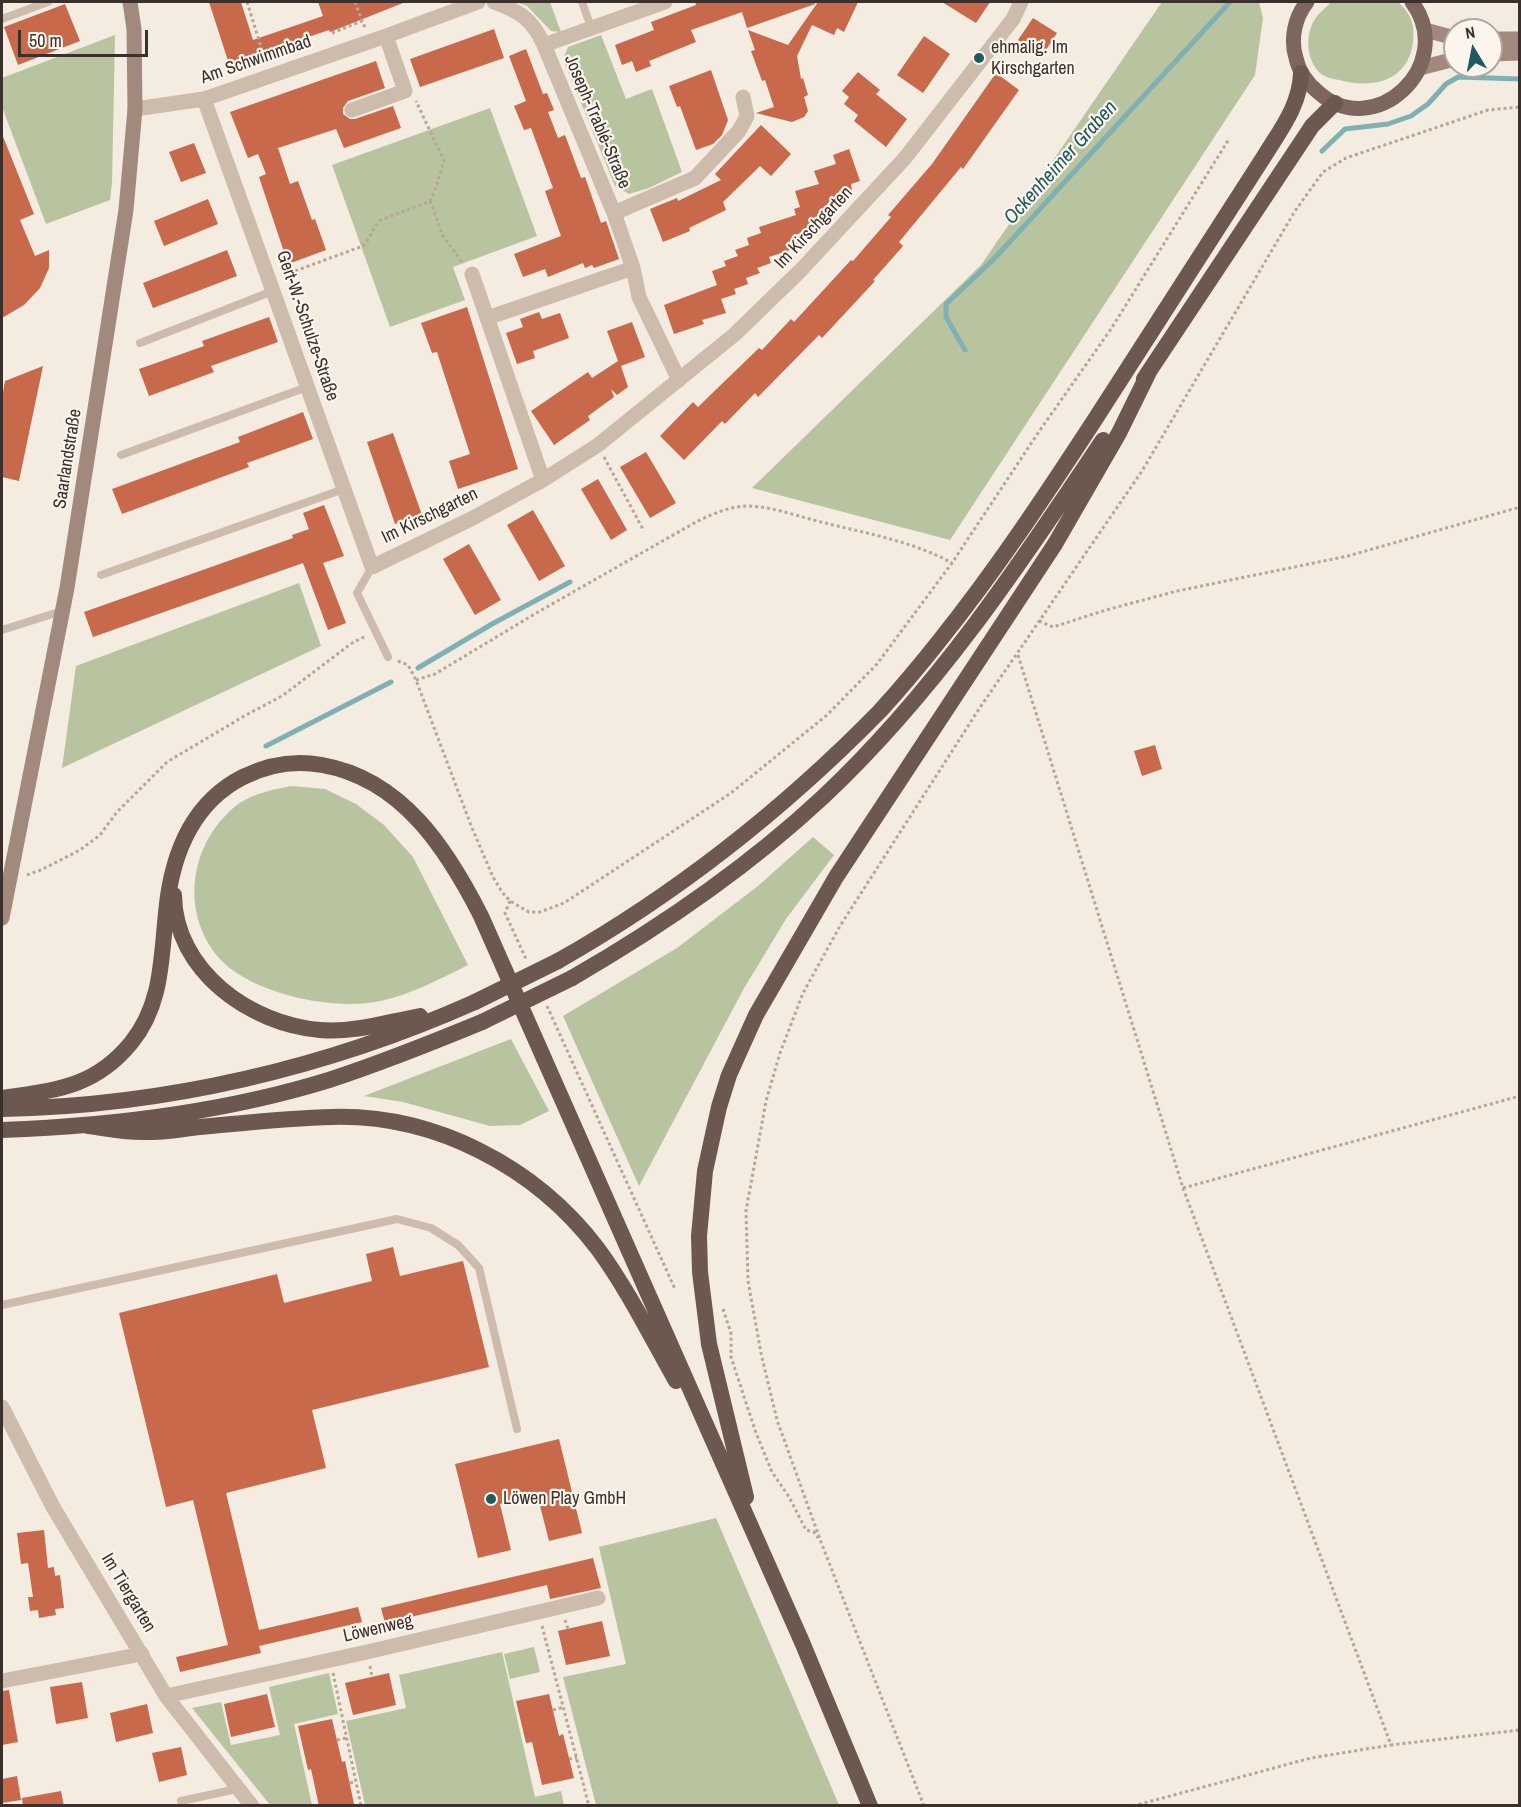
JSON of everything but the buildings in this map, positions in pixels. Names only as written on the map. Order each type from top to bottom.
[{"type":"highway","points":[[3,1103],[107,1102],[159,1095],[250,1078],[360,1047],[457,1010],[558,961],[674,889],[747,834],[815,774],[873,717],[964,609],[1036,509],[1265,155],[1296,104],[1301,86],[1301,73]]},
{"type":"highway","points":[[2,1130],[88,1126],[184,1113],[280,1093],[374,1065],[482,1023],[573,978],[703,895],[784,831],[860,760],[907,708],[996,596],[1038,538],[1312,126],[1335,103]]},
{"type":"highway","points":[[756,1539],[709,1344],[700,1272],[699,1236],[705,1171],[719,1107],[729,1075],[756,1015],[836,877],[1055,544],[1119,433],[1149,372]]},
{"type":"highway","points":[[3,1103],[79,1083],[108,1066],[135,1037],[147,1019],[157,992],[162,964],[166,911],[177,854],[191,825],[211,800],[230,785],[251,773],[282,764],[315,764],[348,772],[398,800],[438,843],[465,885],[481,916],[756,1539],[870,1806]]},
{"type":"highway","points":[[173,870],[174,903],[182,936],[198,966],[226,994],[261,1015],[300,1027],[343,1030],[457,1010]]},
{"type":"highway","points":[[88,1126],[142,1132],[266,1121],[334,1117],[364,1118],[393,1122],[432,1132],[479,1150],[505,1165],[553,1200],[598,1250],[613,1271],[719,1455]]},
{"type":"main road","name":"Saarlandstraße","points":[[2,918],[62,611],[87,467],[126,210],[135,109],[134,29],[130,2]]},
{"type":"main road","points":[[1307,2],[1299,14],[1294,34],[1294,54],[1301,73],[1322,96],[1335,103],[1351,107],[1368,107],[1385,103],[1412,83],[1425,56],[1425,30],[1416,4]]},
{"type":"main road","points":[[1425,30],[1443,35]]},
{"type":"main road","points":[[1503,39],[1520,39]]},
{"type":"main road","points":[[1503,54],[1520,53]]},
{"type":"main road","points":[[1420,68],[1443,62]]},
{"type":"street","name":"Am Schwimmbad","points":[[135,109],[204,99],[478,2]]},
{"type":"street","name":"Joseph-Trablé-Straße","points":[[494,2],[521,15],[535,25],[614,213],[633,267],[639,297],[679,380]]},
{"type":"street","name":"Joseph-Trablé-Straße","points":[[544,45],[665,2]]},
{"type":"street","name":"Im Kirschgarten","points":[[372,567],[471,519],[543,480],[597,445],[734,335],[801,270],[905,158],[1013,19],[1021,2]]},
{"type":"street","points":[[352,110],[405,91],[386,36]]},
{"type":"street","name":"Joseph-Trablé-Straße","points":[[614,213],[695,178],[739,131],[747,116],[744,98]]},
{"type":"street","name":"Gert-W.-Schulze-Straße","points":[[204,99],[372,567]]},
{"type":"street","points":[[487,318],[633,267]]},
{"type":"street","points":[[472,274],[543,480]]},
{"type":"street","name":"Im Tiergarten","points":[[2,1407],[53,1507],[166,1696],[252,1806]]},
{"type":"street","name":"Löwenweg","points":[[166,1696],[598,1598]]},
{"type":"street","points":[[2,1681],[142,1654]]},
{"type":"lane","points":[[2,18],[48,2]]},
{"type":"lane","points":[[582,2],[591,27]]},
{"type":"lane","points":[[140,343],[272,286]]},
{"type":"lane","points":[[121,455],[307,387]]},
{"type":"lane","points":[[101,575],[344,489]]},
{"type":"lane","points":[[372,567],[357,592],[388,657]]},
{"type":"lane","points":[[2,630],[62,611]]},
{"type":"lane","points":[[2,1305],[397,1219],[431,1228],[459,1245],[479,1268],[517,1429]]},
{"type":"lane","points":[[181,1801],[237,1789]]},
{"type":"path","points":[[247,2],[261,46]]},
{"type":"path","points":[[355,2],[370,42]]},
{"type":"path","points":[[332,33],[362,21]]},
{"type":"path","points":[[272,286],[363,246],[368,242],[375,226],[381,220],[430,201],[444,161],[413,93],[405,91]]},
{"type":"path","points":[[924,1806],[821,1542],[777,1420],[761,1353],[748,1281],[747,1211],[766,1101],[780,1053],[803,993],[840,926],[979,709],[1142,471],[1295,211],[1323,172],[1346,158],[1384,144],[1488,110],[1520,107]]},
{"type":"path","points":[[388,657],[408,665],[416,680],[493,877],[510,901],[530,912],[540,912],[564,903],[731,793],[790,746],[857,686],[877,664],[952,563],[1038,433],[1111,329],[1229,139]]},
{"type":"path","points":[[430,201],[448,245],[472,274]]},
{"type":"path","points":[[597,445],[644,531]]},
{"type":"path","points":[[416,680],[435,674],[548,606],[696,522],[732,508],[748,506],[784,513],[894,540],[934,553],[952,563]]},
{"type":"path","points":[[1039,621],[1053,627],[1177,591],[1337,559],[1520,507]]},
{"type":"path","points":[[8,881],[43,869],[80,850],[100,835],[117,812],[167,762],[282,696],[352,643],[375,632]]},
{"type":"path","points":[[1018,654],[1183,1188],[1391,1745]]},
{"type":"path","points":[[510,901],[505,913],[529,967]]},
{"type":"path","points":[[544,999],[675,1289]]},
{"type":"path","points":[[1183,1188],[1520,1096]]},
{"type":"path","points":[[721,1304],[731,1333],[732,1357],[756,1433],[772,1472],[789,1497],[806,1530],[814,1532],[821,1542]]},
{"type":"path","points":[[538,1613],[589,1806]]},
{"type":"path","points":[[330,1660],[361,1806]]},
{"type":"path","points":[[553,1710],[564,1707]]},
{"type":"path","points":[[1133,1806],[1311,1758],[1391,1745],[1520,1730]]},
{"type":"path","points":[[337,1740],[346,1738]]},
{"type":"path","points":[[569,1759],[577,1758]]},
{"type":"path","points":[[350,1783],[356,1782]]},
{"type":"green space","points":[[516,2],[550,2],[561,32],[551,31],[527,6]]},
{"type":"green space","points":[[1162,2],[1259,2],[1263,18],[1255,75],[950,540],[752,488],[981,265]]},
{"type":"green space","points":[[1331,2],[1398,2],[1409,15],[1413,30],[1410,55],[1404,66],[1396,74],[1386,79],[1364,83],[1333,79],[1320,73],[1311,58],[1309,35],[1319,13]]},
{"type":"green space","points":[[115,35],[110,200],[46,224],[2,107],[2,78]]},
{"type":"green space","points":[[601,35],[626,99],[652,89],[682,172],[649,188],[629,194],[615,186],[563,59],[568,47]]},
{"type":"green space","points":[[490,108],[537,236],[453,267],[465,300],[390,327],[332,165]]},
{"type":"green space","points":[[299,583],[321,646],[62,768],[76,666]]},
{"type":"green space","points":[[292,786],[325,789],[356,804],[384,825],[413,857],[468,965],[399,996],[357,1004],[314,1001],[270,989],[250,981],[219,958],[207,941],[199,922],[195,902],[198,863],[206,844],[216,826],[236,805],[259,794]]},
{"type":"green space","points":[[813,837],[834,855],[786,919],[743,990],[639,1186],[563,1016],[677,948],[758,886]]},
{"type":"green space","points":[[511,1039],[549,1111],[520,1125],[490,1126],[403,1102],[364,1096]]},
{"type":"green space","points":[[716,1518],[839,1805],[596,1805],[563,1677],[626,1664],[599,1547]]},
{"type":"green space","points":[[534,1647],[540,1672],[510,1679],[504,1654]]},
{"type":"green space","points":[[502,1652],[535,1797],[561,1791],[564,1805],[365,1805],[346,1721],[406,1708],[399,1675]]},
{"type":"green space","points":[[329,1673],[338,1714],[294,1724],[312,1805],[270,1805],[192,1708],[221,1702],[231,1745],[280,1735],[269,1687]]},
{"type":"waterway","name":"Ockenheimer Graben","points":[[965,350],[946,317],[946,304],[993,260],[1230,2]]},
{"type":"waterway","points":[[1322,151],[1345,129],[1388,124],[1411,116],[1428,104],[1446,84],[1458,77],[1520,79]]},
{"type":"waterway","name":"Ockenheimer Graben","points":[[418,668],[492,624],[570,582]]},
{"type":"waterway","name":"Ockenheimer Graben","points":[[266,746],[391,682]]},
{"type":"place","name":"ehmalig. Im Kirschgarten","points":[[979,58]]},
{"type":"place","name":"Löwen Play GmbH","points":[[491,1499]]}]
